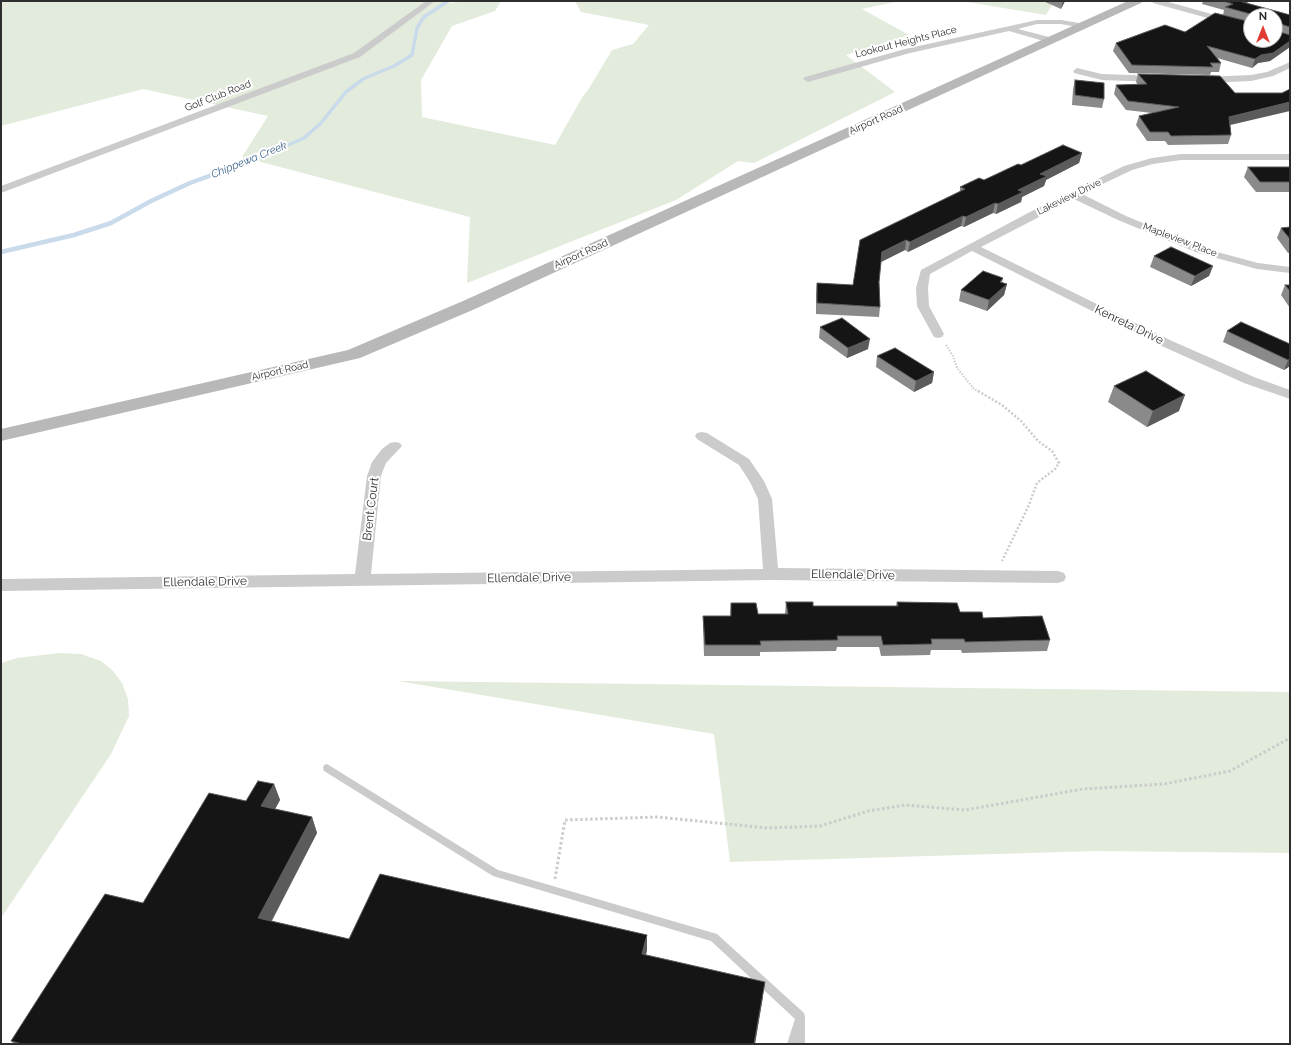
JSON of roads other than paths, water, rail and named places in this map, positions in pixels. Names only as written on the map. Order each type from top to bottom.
[{"type":"main road","name":"Airport Road","points":[[1,435],[354,354],[469,305],[1137,1]]},
{"type":"street","name":"Golf Club Road","points":[[1,190],[357,55],[431,1]]},
{"type":"street","points":[[1156,1],[1243,26]]},
{"type":"street","name":"Lookout Heights Place","points":[[808,79],[908,51],[1037,22],[1061,22],[1082,26]]},
{"type":"street","name":"Lookout Heights Place","points":[[1010,29],[1050,40]]},
{"type":"street","points":[[1194,80],[1251,78],[1270,74],[1290,65]]},
{"type":"street","points":[[1077,72],[1102,77],[1164,79]]},
{"type":"street","name":"Lakeview Drive","points":[[938,334],[923,306],[922,288],[925,272],[1075,194],[1128,168],[1152,161],[1181,158],[1290,158]]},
{"type":"street","name":"Mapleview Place","points":[[1075,194],[1122,218],[1202,251],[1256,266],[1290,270]]},
{"type":"street","name":"Kenreta Drive","points":[[972,247],[1175,347],[1249,380],[1290,394]]},
{"type":"street","points":[[702,436],[744,462],[757,481],[765,499],[771,574]]},
{"type":"street","name":"Brent Court","points":[[362,580],[374,476],[379,462],[387,452],[395,446]]},
{"type":"street","name":"Ellendale Drive","points":[[1,585],[771,574],[1058,577]]},
{"type":"lane","points":[[327,768],[496,873],[714,937],[800,1018],[800,1044]]},
{"type":"lane","points":[[792,1044],[800,1018]]},
{"type":"waterway","name":"Chippewa Creek","points":[[220,172],[304,138],[321,123],[346,92],[363,79],[394,66],[412,55],[417,28],[424,17],[448,1]]},
{"type":"waterway","name":"Chippewa Creek","points":[[1,252],[74,235],[111,223],[151,201],[190,183],[223,171]]}]
